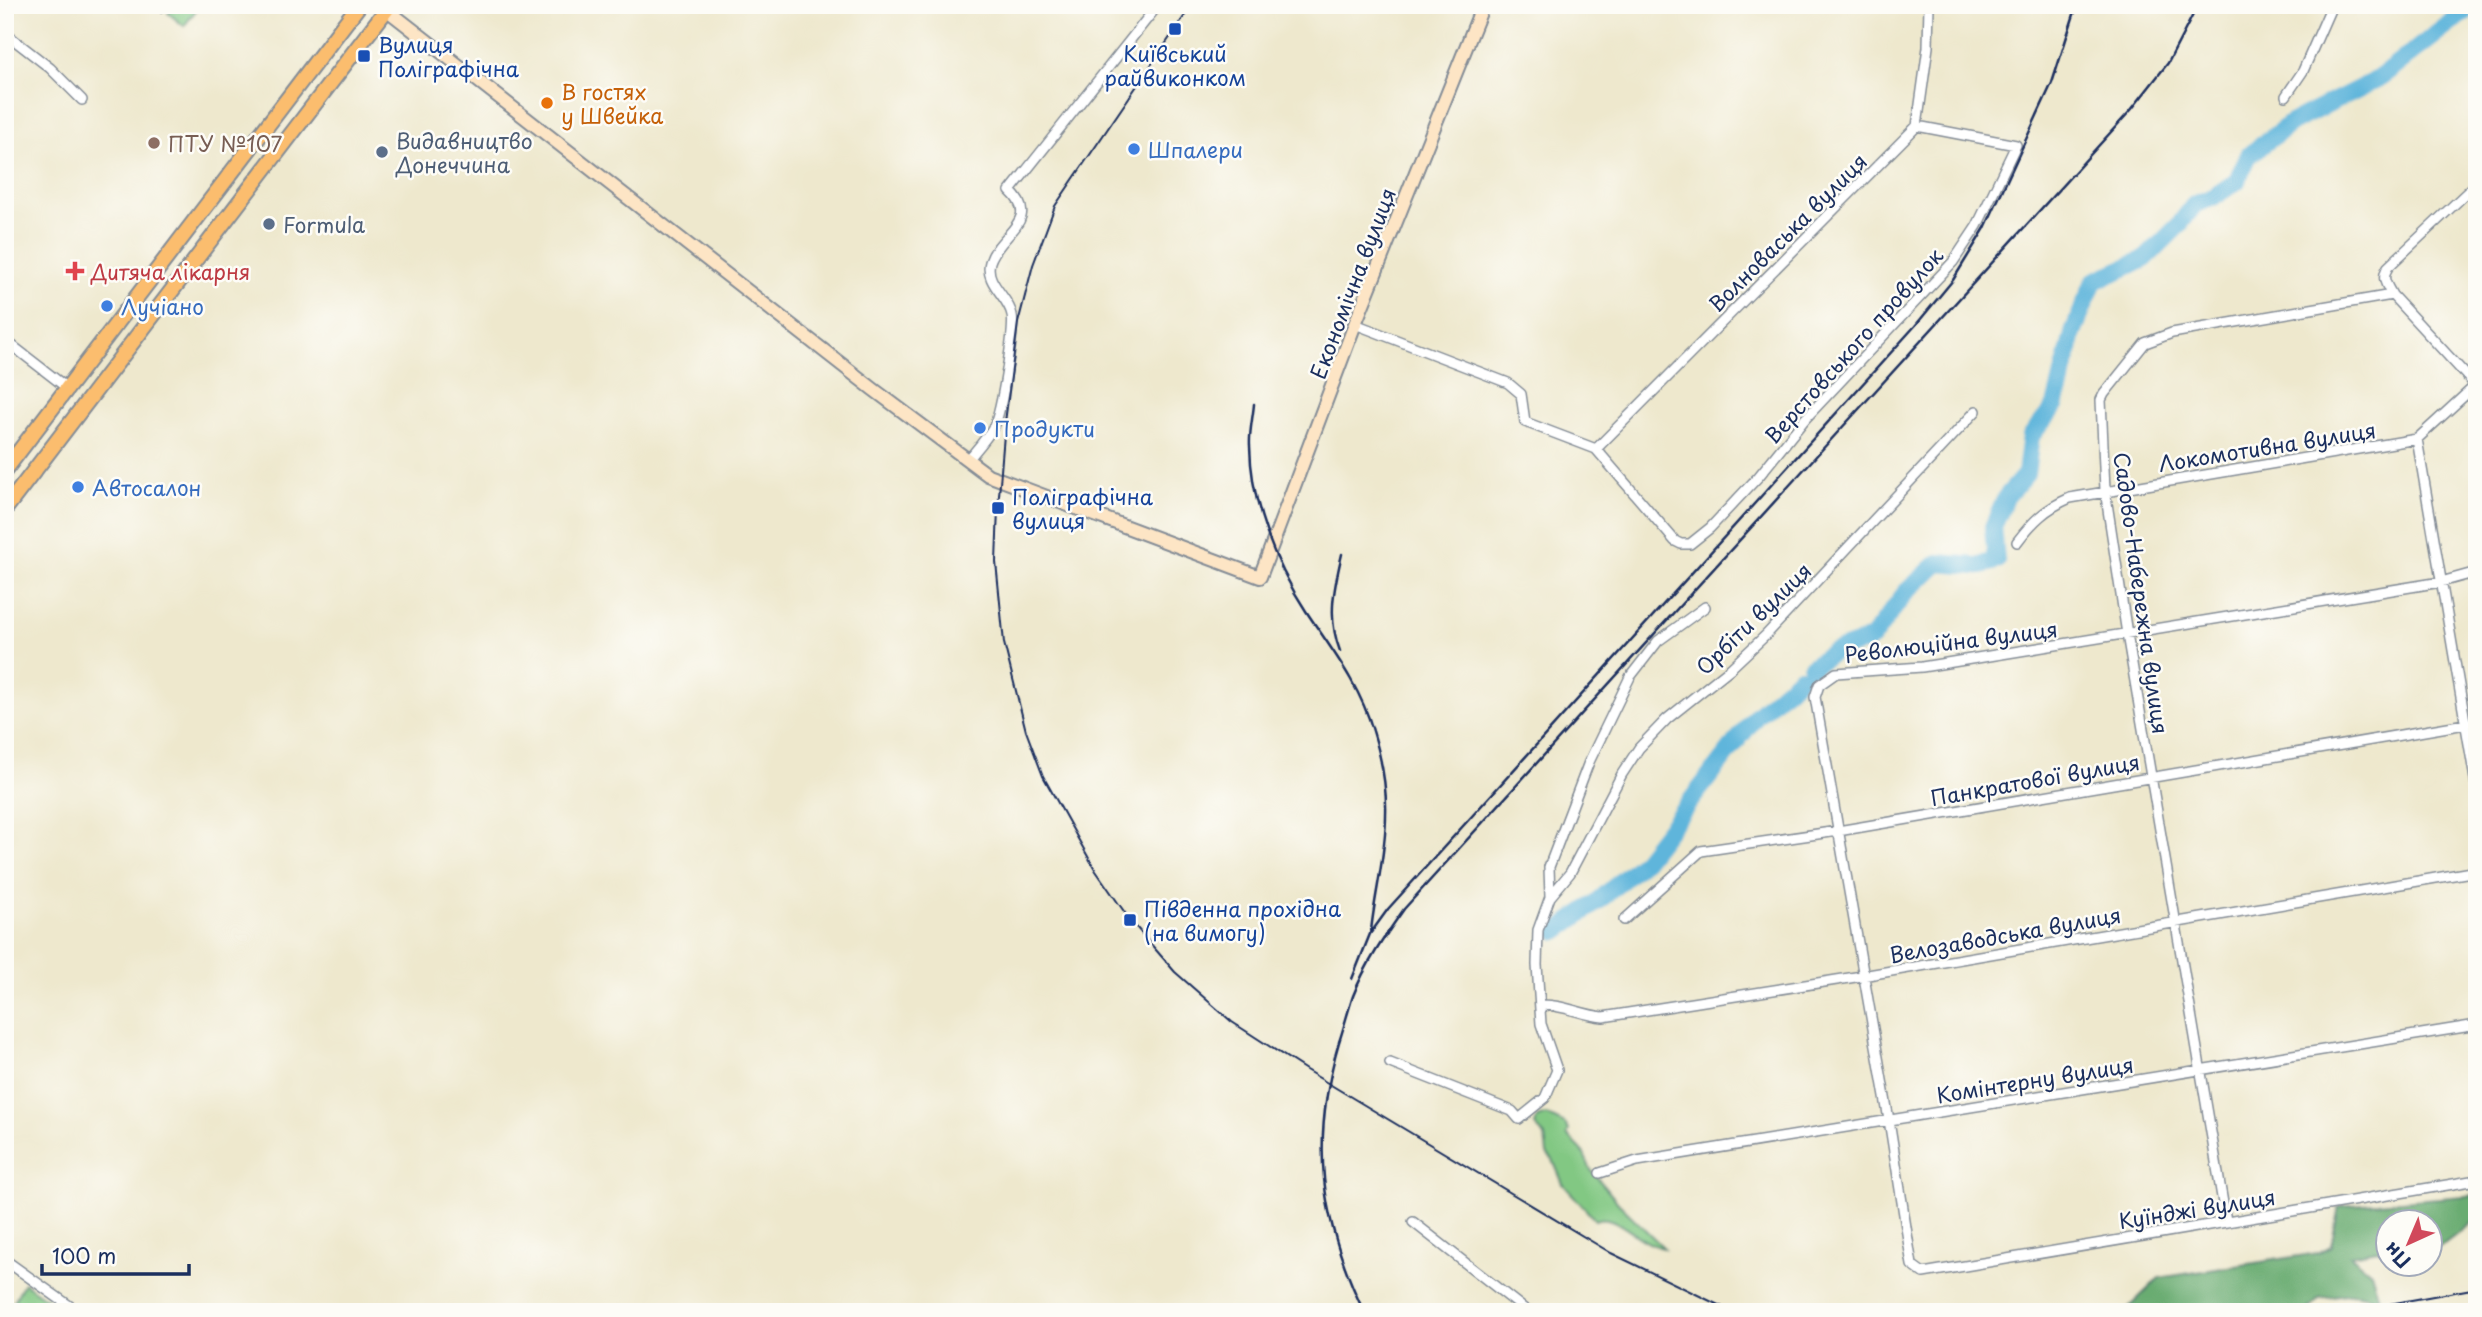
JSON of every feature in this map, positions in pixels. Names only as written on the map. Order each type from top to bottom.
[{"type":"main road","points":[[5,470],[359,5]]},
{"type":"main road","points":[[5,509],[386,7]]},
{"type":"street","points":[[386,7],[873,389],[968,460],[998,417],[1004,379],[1012,314],[992,278],[990,269],[991,261],[1021,220],[1023,208],[1010,191],[1158,5]]},
{"type":"street","name":"Економічна вулиця","points":[[968,460],[988,475],[1000,480],[1260,577],[1355,324],[1483,5]]},
{"type":"street","points":[[1917,126],[1928,47],[1929,5]]},
{"type":"street","points":[[2286,96],[2303,71],[2332,5]]},
{"type":"street","points":[[5,33],[50,68],[82,100]]},
{"type":"street","name":"Верстовського провулок","points":[[1596,449],[1675,541],[1685,545],[1703,534],[1759,476],[1805,419],[1953,262],[1977,226],[2016,145],[1917,126]]},
{"type":"street","name":"Волноваська вулиця","points":[[1596,449],[1917,126]]},
{"type":"street","points":[[2477,183],[2388,267],[2384,274],[2384,280],[2392,295],[2476,385],[2417,439],[2477,791]]},
{"type":"street","name":"Садово-Набережна вулиця","points":[[2225,1221],[2105,491],[2101,400],[2150,340],[2172,333],[2392,295]]},
{"type":"street","points":[[1355,324],[1508,383],[1521,394],[1525,422],[1596,449]]},
{"type":"street","points":[[5,340],[67,388]]},
{"type":"street","name":"Орбіти вулиця","points":[[1550,897],[1570,873],[1622,774],[1639,748],[1667,719],[1731,668],[1766,635],[1976,411]]},
{"type":"street","name":"Локомотивна вулиця","points":[[2017,542],[2034,520],[2057,503],[2070,498],[2417,439]]},
{"type":"street","name":"Революційна вулиця","points":[[1923,1273],[1912,1265],[1815,697],[1819,685],[1836,673],[1922,667],[2441,582],[2477,572]]},
{"type":"street","points":[[1390,1063],[1512,1111],[1518,1119],[1545,1098],[1557,1070],[1541,1024],[1540,1005],[1538,930],[1550,897],[1549,867],[1589,762],[1630,677],[1658,642],[1705,607]]},
{"type":"street","name":"Панкратової вулиця","points":[[1625,920],[1701,851],[1838,831],[2477,722]]},
{"type":"street","name":"Велозаводська вулиця","points":[[1540,1005],[1563,1005],[1592,1016],[1603,1017],[1862,976],[2477,871]]},
{"type":"street","name":"Комінтерну вулиця","points":[[1600,1173],[1637,1161],[2477,1025]]},
{"type":"street","name":"Куїнджі вулиця","points":[[1923,1273],[2477,1180]]},
{"type":"street","points":[[1413,1222],[1528,1312]]},
{"type":"street","points":[[5,1260],[78,1312]]},
{"type":"green space","points":[[175,5],[200,5],[184,26],[168,13]]},
{"type":"green space","points":[[1546,1115],[1565,1124],[1569,1130],[1567,1135],[1582,1150],[1591,1170],[1618,1203],[1664,1248],[1645,1241],[1611,1220],[1595,1220],[1563,1184],[1553,1160],[1547,1154],[1545,1136],[1535,1126],[1537,1118]]},
{"type":"green space","points":[[2476,1195],[2477,1219],[2444,1244],[2444,1208],[2374,1208],[2374,1251],[2350,1255],[2371,1272],[2379,1298],[2354,1293],[2319,1298],[2307,1312],[2124,1312],[2159,1278],[2318,1253],[2331,1246],[2339,1206]]},
{"type":"green space","points":[[24,1283],[65,1312],[8,1312]]},
{"type":"waterway","points":[[1811,667],[1831,653],[1871,639],[1906,592],[1938,563],[1977,566],[1996,561],[1993,527],[2006,497],[2026,474],[2031,436],[2055,406],[2074,330],[2094,281],[2145,259],[2179,225],[2194,205],[2215,196],[2237,181],[2249,155],[2291,123],[2378,79],[2474,5]]},
{"type":"waterway","points":[[1557,931],[1596,903],[1644,861],[1757,715],[1800,677]]},
{"type":"tram line","points":[[1192,5],[1055,206],[1033,265],[1018,323],[1005,422],[996,562],[1004,643],[1026,731],[1043,776],[1096,871],[1130,920],[1175,972],[1232,1022],[1306,1070],[1611,1253],[1733,1312]]},
{"type":"tram line","points":[[2346,1312],[2477,1288]]},
{"type":"railway","points":[[1352,979],[1370,934],[1388,909],[1915,326],[1953,280],[1985,228],[2052,83],[2077,5]]},
{"type":"railway","points":[[1364,1312],[1337,1245],[1329,1212],[1324,1180],[1324,1113],[1330,1078],[1353,996],[1383,940],[1404,909],[2131,110],[2168,63],[2198,5]]},
{"type":"railway","points":[[1254,404],[1250,435],[1251,468],[1266,532],[1294,592],[1361,698],[1381,762],[1386,794],[1386,829],[1371,931]]},
{"type":"railway","points":[[1340,651],[1333,615],[1334,591],[1342,554]]},
{"type":"place","name":"Київський райвиконком","points":[[1175,29]]},
{"type":"place","name":"Вулиця Поліграфічна","points":[[364,56]]},
{"type":"place","name":"В гостях у Швейка","points":[[547,103]]},
{"type":"place","name":"ПТУ №107","points":[[154,143]]},
{"type":"place","name":"Шпалери","points":[[1134,149]]},
{"type":"place","name":"Видавництво Донеччина","points":[[382,152]]},
{"type":"place","name":"Formula","points":[[269,224]]},
{"type":"place","name":"Дитяча лікарня","points":[[75,271]]},
{"type":"place","name":"Лучіано","points":[[107,306]]},
{"type":"place","name":"Продукти","points":[[980,428]]},
{"type":"place","name":"Автосалон","points":[[78,487]]},
{"type":"place","name":"Поліграфічна вулиця","points":[[998,508]]},
{"type":"place","name":"Південна прохідна (на вимогу)","points":[[1130,920]]}]
